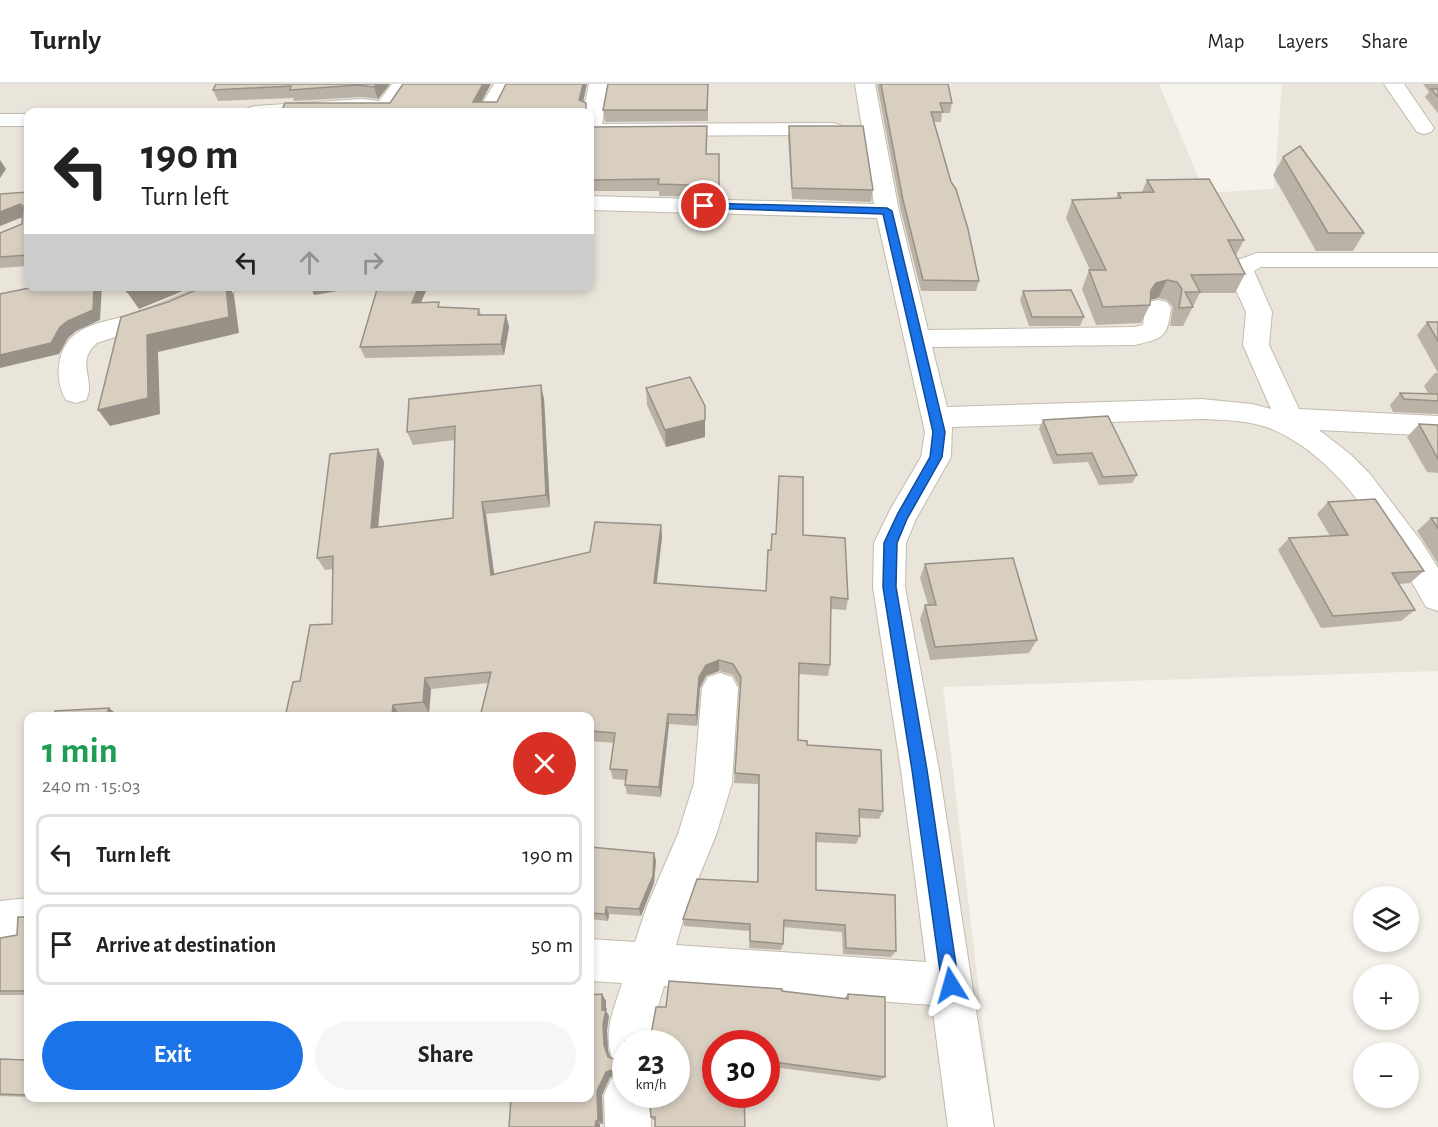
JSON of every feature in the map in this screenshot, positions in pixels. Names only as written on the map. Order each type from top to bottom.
[{"type":"street","points":[[385,108],[402,84]]},
{"type":"street","points":[[489,108],[504,84]]},
{"type":"street","points":[[594,108],[598,84]]},
{"type":"street","points":[[865,84],[887,211],[919,339],[939,432],[936,457],[901,518],[890,543],[889,587],[920,770],[971,1127]]},
{"type":"street","points":[[1394,84],[1424,128]]},
{"type":"street","points":[[316,108],[362,105],[373,105],[378,108]]},
{"type":"street","points":[[0,120],[24,120]]},
{"type":"street","points":[[594,130],[874,129]]},
{"type":"street","points":[[594,203],[887,211]]},
{"type":"street","points":[[1438,260],[1257,260],[1241,267],[1241,275],[1258,309],[1260,319],[1256,345],[1292,424],[1340,462],[1377,504],[1438,597]]},
{"type":"street","points":[[76,393],[72,362],[74,351],[79,343],[88,337],[168,311],[214,291]]},
{"type":"street","points":[[919,339],[1135,336],[1149,333],[1155,328],[1158,308]]},
{"type":"street","points":[[936,417],[1201,410],[1249,413],[1292,424],[1438,426]]},
{"type":"street","points":[[630,1030],[667,906],[697,835],[712,783],[720,688]]},
{"type":"street","points":[[0,922],[24,919]]},
{"type":"street","points":[[594,960],[951,985]]},
{"type":"street","points":[[627,1108],[628,1127]]},
{"type":"shaded area","points":[[0,84],[1159,84],[1205,193],[1274,189],[1282,84],[1438,84],[1438,671],[943,687],[995,1127],[0,1127]]},
{"type":"building","points":[[216,84],[377,84],[374,87],[358,85],[290,90],[291,86],[213,90]]},
{"type":"building","points":[[403,84],[483,84],[473,102],[497,102],[506,84],[583,84],[579,100],[586,103],[586,108],[283,108],[285,103],[390,103]]},
{"type":"building","points":[[608,84],[708,84],[707,110],[603,110]]},
{"type":"building","points":[[881,84],[948,84],[952,103],[940,103],[943,112],[931,112],[951,182],[956,189],[968,229],[979,281],[923,280],[903,200]]},
{"type":"building","points":[[1431,89],[1438,89],[1438,97]]},
{"type":"building","points":[[707,126],[706,154],[719,154],[719,186],[658,184],[659,179],[594,180],[594,127]]},
{"type":"building","points":[[789,126],[863,126],[873,190],[792,188]]},
{"type":"building","points":[[1300,146],[1364,233],[1328,233],[1283,157]]},
{"type":"building","points":[[1209,179],[1244,240],[1228,240],[1245,274],[1191,275],[1200,292],[1185,292],[1193,307],[1179,308],[1182,289],[1177,282],[1167,280],[1156,283],[1151,290],[1150,305],[1103,307],[1089,270],[1106,270],[1072,200],[1121,198],[1118,193],[1154,192],[1147,180]]},
{"type":"building","points":[[24,192],[24,255],[0,257],[0,233],[22,224],[23,206],[20,204],[0,212],[0,194]]},
{"type":"building","points":[[24,289],[24,291],[94,291],[93,310],[60,327],[51,343],[0,355],[0,294]]},
{"type":"building","points":[[1071,290],[1084,317],[1032,317],[1023,291]]},
{"type":"building","points":[[193,291],[226,291],[229,317],[147,335],[148,398],[98,410],[121,317]]},
{"type":"building","points":[[377,291],[417,291],[412,303],[439,302],[438,307],[479,309],[478,315],[506,315],[501,344],[360,347]]},
{"type":"building","points":[[1427,322],[1438,322],[1438,341]]},
{"type":"building","points":[[690,377],[705,406],[705,420],[665,430],[646,388]]},
{"type":"building","points":[[541,385],[546,495],[482,502],[491,575],[590,552],[595,522],[661,525],[654,583],[766,591],[768,550],[771,550],[772,534],[776,534],[779,476],[803,477],[803,535],[845,538],[848,599],[831,597],[830,665],[799,663],[798,740],[807,741],[807,745],[881,750],[883,811],[859,809],[860,836],[816,833],[816,890],[895,895],[896,951],[846,948],[845,925],[784,920],[783,944],[750,941],[750,924],[683,919],[697,879],[758,882],[759,775],[735,773],[741,677],[733,664],[719,660],[706,665],[699,677],[696,715],[668,714],[659,787],[625,785],[627,770],[610,769],[615,733],[594,731],[594,712],[481,712],[491,672],[425,678],[423,702],[393,705],[392,712],[286,712],[293,682],[300,681],[310,625],[332,624],[333,556],[317,558],[330,454],[378,449],[371,528],[453,518],[455,426],[407,432],[409,399]]},
{"type":"building","points":[[1400,393],[1438,394],[1438,401],[1404,399]]},
{"type":"building","points":[[1108,416],[1137,475],[1103,477],[1092,453],[1057,455],[1043,420]]},
{"type":"building","points":[[1419,424],[1438,425],[1438,459]]},
{"type":"building","points":[[1375,499],[1424,571],[1392,573],[1415,610],[1333,616],[1289,538],[1348,535],[1328,502]]},
{"type":"building","points":[[1431,518],[1438,518],[1438,528]]},
{"type":"building","points":[[1013,558],[1037,640],[935,647],[925,605],[936,605],[925,564]]},
{"type":"building","points":[[109,708],[108,712],[55,711]]},
{"type":"building","points":[[594,847],[654,853],[653,876],[639,909],[606,907],[605,914],[594,913]]},
{"type":"building","points":[[18,917],[24,917],[24,991],[0,991],[0,938],[17,935]]},
{"type":"building","points":[[669,981],[782,989],[782,991],[848,999],[848,994],[885,997],[885,1077],[780,1063],[780,1030],[702,1030],[702,1108],[744,1108],[745,1127],[655,1127],[655,1117],[651,1117],[650,1108],[690,1108],[690,1030],[652,1030],[656,1007],[666,1007]]},
{"type":"building","points":[[602,994],[602,1010],[606,1009],[603,1024],[604,1045],[608,1057],[612,1058],[612,1070],[606,1072],[597,1091],[598,1121],[595,1127],[509,1127],[511,1102],[594,1102],[594,995]]},
{"type":"building","points":[[0,1059],[24,1060],[24,1095],[0,1094]]},
{"type":"route","points":[[704,206],[887,211],[919,339],[939,432],[936,457],[924,482],[901,518],[890,543],[889,587],[920,770],[951,985]]}]
